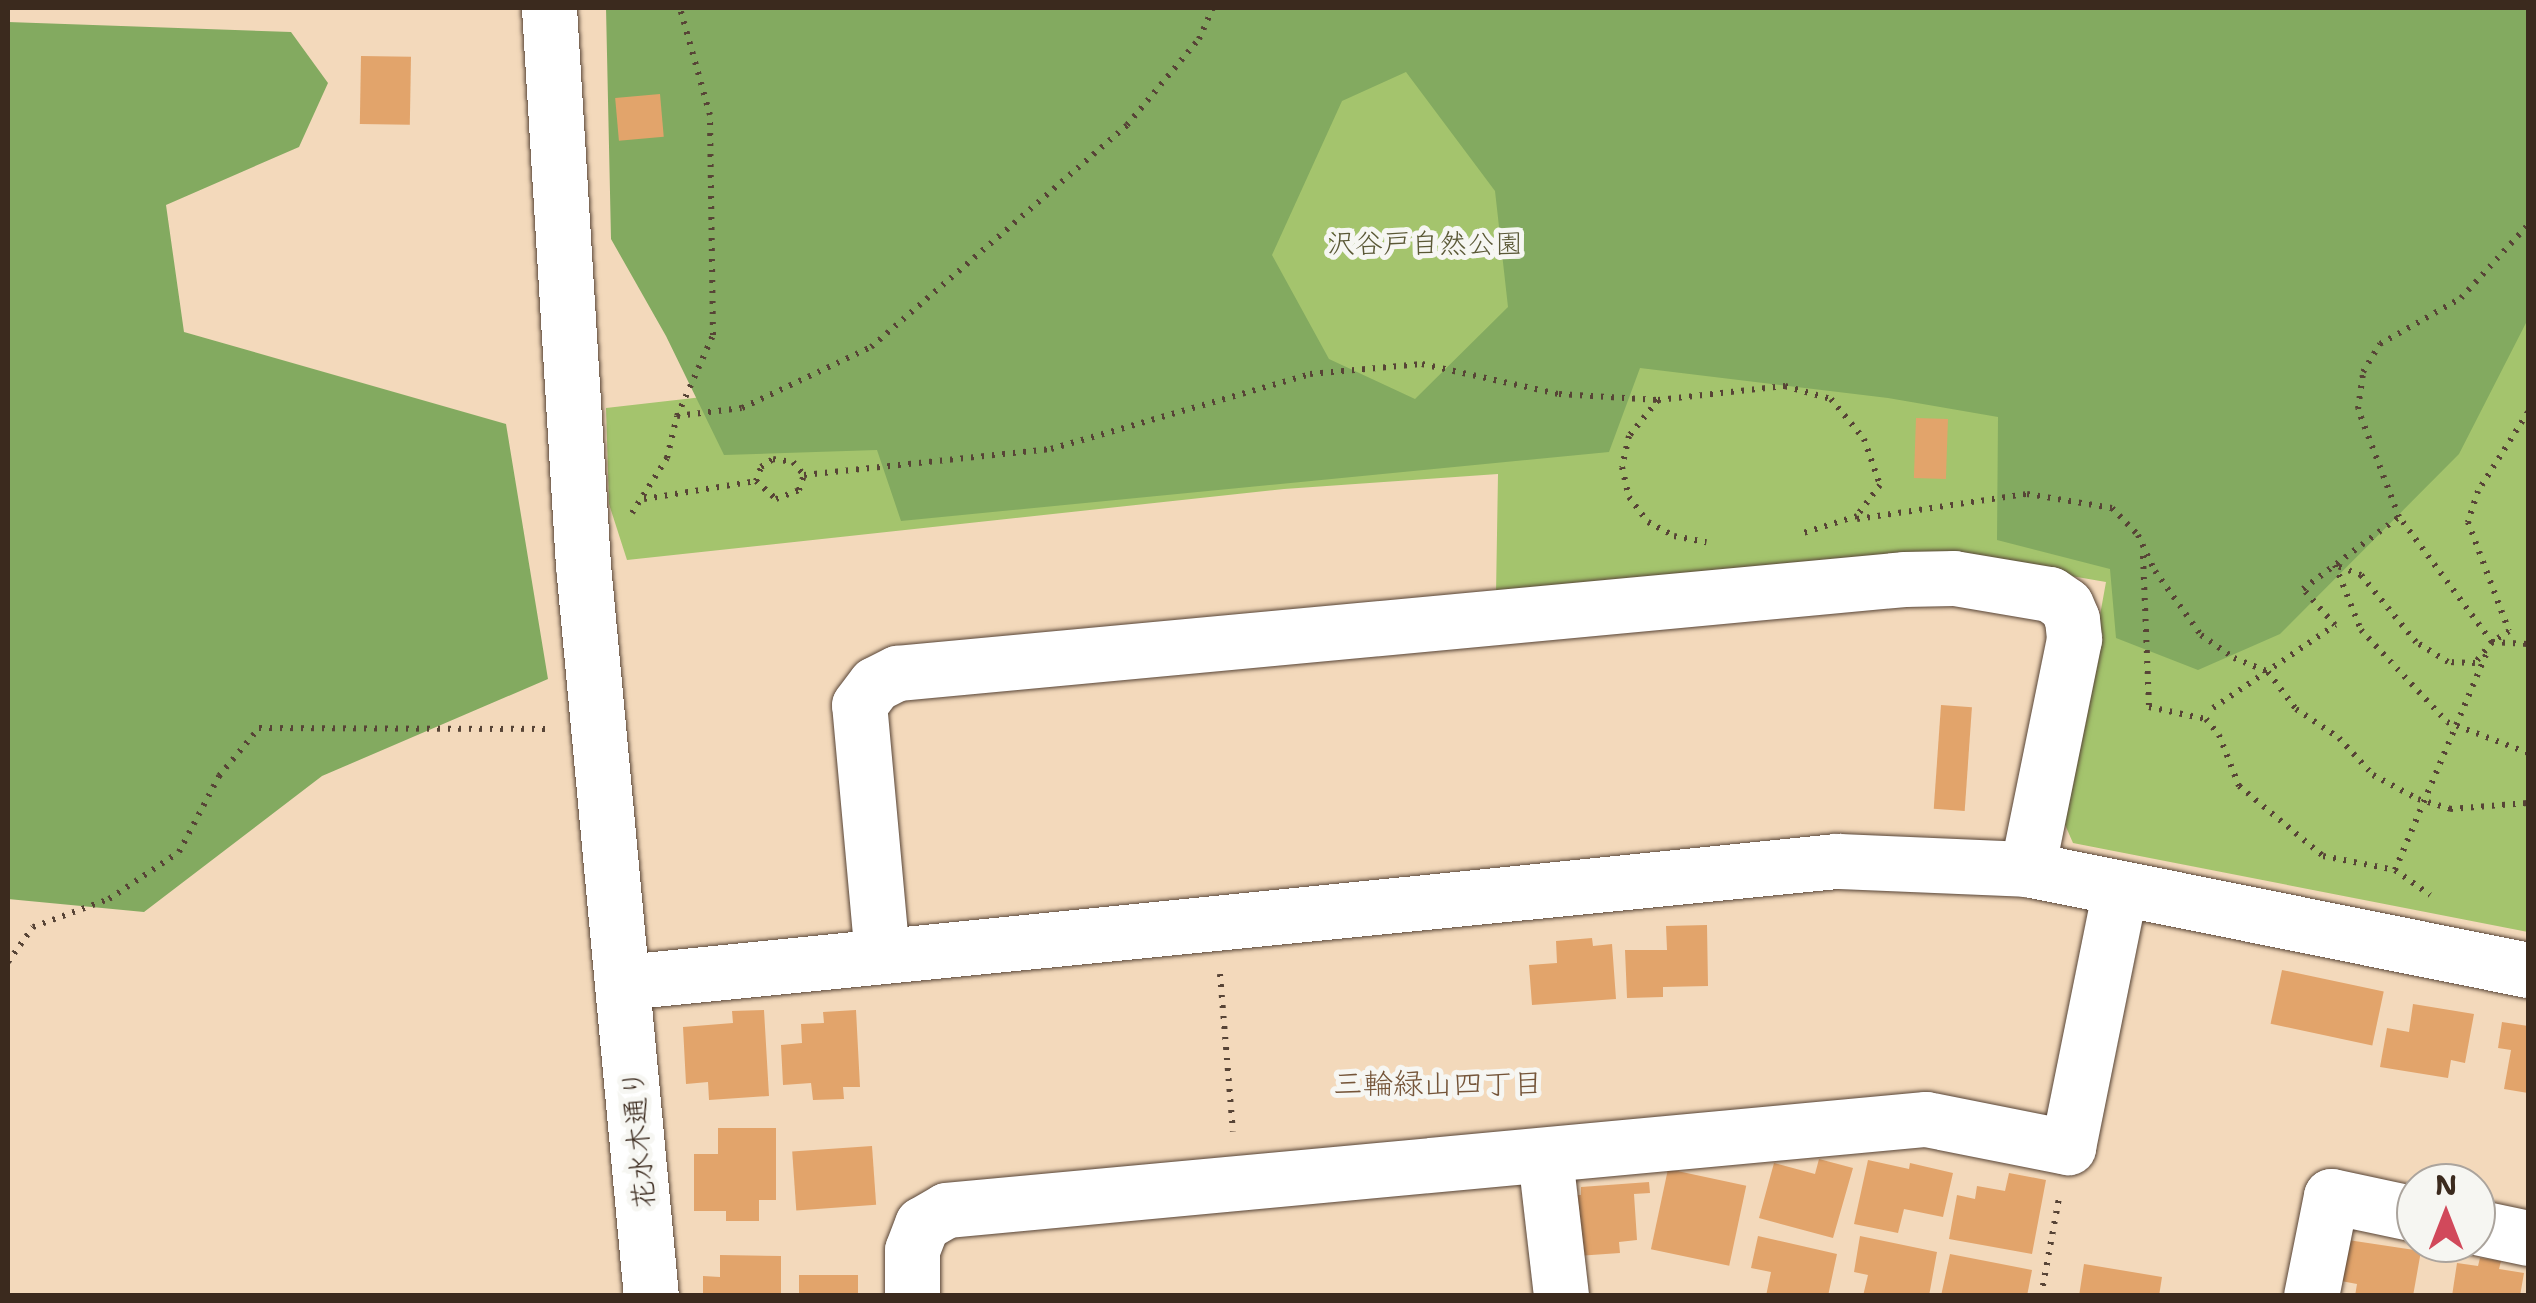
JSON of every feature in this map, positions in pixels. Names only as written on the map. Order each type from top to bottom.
[{"type":"street","name":"花水木通り","points":[[549,8],[583,565],[651,1296]]},
{"type":"street","points":[[882,956],[860,705],[875,684],[897,673],[1904,579],[1954,578],[2050,594],[2066,605],[2072,619],[2074,638],[2027,869]]},
{"type":"street","points":[[624,982],[1838,860],[2027,869],[2528,970]]},
{"type":"street","points":[[912,1296],[912,1250],[922,1224],[946,1210],[1926,1119],[2068,1147],[2120,889]]},
{"type":"street","points":[[1545,1157],[1561,1296]]},
{"type":"street","points":[[2311,1296],[2330,1196],[2396,1210]]},
{"type":"street","points":[[2496,1231],[2528,1238]]},
{"type":"path","points":[[583,565],[644,500],[667,458],[678,416],[713,335],[710,114],[680,8]]},
{"type":"path","points":[[678,416],[742,408],[871,347],[1127,125],[1198,39],[1213,8]]},
{"type":"path","points":[[2528,225],[2461,298],[2380,344],[2363,372],[2358,409],[2399,518],[2492,642],[2528,644]]},
{"type":"path","points":[[804,475],[1051,448],[1310,374],[1422,364],[1559,394],[1658,400],[1785,386],[1831,399],[1864,439],[1880,486],[1857,516],[1795,536]]},
{"type":"path","points":[[1658,400],[1630,436],[1622,468],[1630,497],[1648,522],[1674,536],[1720,542]]},
{"type":"path","points":[[2334,565],[2361,575],[2416,642],[2448,662],[2475,663],[2492,642],[2509,631],[2468,522],[2478,491],[2528,412]]},
{"type":"path","points":[[756,482],[761,468],[773,459],[793,462],[804,475]]},
{"type":"path","points":[[756,482],[776,500],[799,490],[804,475]]},
{"type":"path","points":[[644,500],[756,482]]},
{"type":"path","points":[[1831,524],[2028,494],[2112,508],[2138,536],[2143,552],[2148,708],[2206,719],[2220,735],[2239,786],[2322,856],[2396,870],[2435,899]]},
{"type":"path","points":[[2213,708],[2334,626],[2303,589],[2399,518]]},
{"type":"path","points":[[2143,552],[2201,634],[2234,658],[2268,672],[2296,709],[2338,738],[2373,775],[2450,809],[2528,803]]},
{"type":"path","points":[[2334,565],[2361,630],[2447,722],[2528,752]]},
{"type":"path","points":[[2396,870],[2492,642]]},
{"type":"path","points":[[8,962],[33,927],[110,899],[179,852],[219,776],[259,728],[599,729]]},
{"type":"path","points":[[1216,923],[1238,1184]]},
{"type":"path","points":[[2041,1296],[2068,1147]]},
{"type":"green space","points":[[606,8],[2528,8],[2528,319],[2459,454],[2280,634],[2198,670],[2116,638],[2110,569],[1997,540],[1998,417],[1888,398],[1640,368],[1609,452],[901,521],[877,450],[724,455],[666,336],[611,239]],"holes":[[[1406,72],[1495,191],[1508,307],[1415,399],[1329,359],[1272,255],[1342,101]]]},
{"type":"green space","name":"沢谷戸自然公園","points":[[2528,8],[2528,932],[2073,843],[2063,820],[2106,582],[1955,556],[1496,594],[1498,474],[1284,489],[627,560],[609,504],[606,408],[903,374],[1305,31]]},
{"type":"green space","points":[[8,22],[291,32],[328,83],[299,147],[166,205],[184,332],[506,424],[548,679],[322,776],[144,912],[8,899]]},
{"type":"building","points":[[361,56],[411,57],[410,125],[360,124]]},
{"type":"building","points":[[660,94],[664,137],[619,141],[615,98]]},
{"type":"building","points":[[1916,418],[1948,419],[1946,479],[1914,478]]},
{"type":"building","points":[[1941,705],[1972,707],[1965,811],[1934,809]]},
{"type":"building","points":[[1707,925],[1708,986],[1663,987],[1663,997],[1627,998],[1625,950],[1667,950],[1666,926]]},
{"type":"building","points":[[1592,938],[1593,946],[1612,944],[1616,999],[1532,1005],[1529,965],[1557,963],[1556,941]]},
{"type":"building","points":[[2282,970],[2384,992],[2372,1045],[2271,1024]]},
{"type":"building","points":[[2413,1004],[2474,1014],[2465,1063],[2451,1060],[2448,1078],[2380,1067],[2387,1028],[2409,1032]]},
{"type":"building","points":[[764,1010],[769,1096],[709,1100],[708,1082],[686,1084],[683,1027],[733,1023],[732,1011]]},
{"type":"building","points":[[856,1010],[860,1087],[843,1087],[844,1099],[813,1100],[811,1083],[783,1085],[781,1045],[802,1043],[801,1024],[824,1023],[823,1012]]},
{"type":"building","points":[[2502,1022],[2528,1026],[2528,1093],[2504,1089],[2511,1050],[2498,1048]]},
{"type":"building","points":[[718,1128],[776,1128],[776,1200],[759,1200],[759,1221],[726,1221],[726,1211],[694,1211],[694,1154],[718,1154]]},
{"type":"building","points":[[872,1146],[876,1205],[796,1210],[792,1152]]},
{"type":"building","points":[[1819,1159],[1853,1168],[1833,1238],[1759,1218],[1774,1163],[1815,1174]]},
{"type":"building","points":[[1868,1160],[1909,1169],[1910,1163],[1953,1173],[1943,1217],[1904,1209],[1898,1233],[1854,1224]]},
{"type":"building","points":[[1668,1169],[1746,1186],[1729,1266],[1651,1249]]},
{"type":"building","points":[[2009,1173],[2046,1180],[2032,1254],[1949,1239],[1957,1195],[1975,1199],[1977,1186],[2005,1191]]},
{"type":"building","points":[[1649,1182],[1650,1193],[1634,1194],[1637,1240],[1619,1242],[1620,1253],[1577,1256],[1573,1195],[1581,1195],[1581,1187]]},
{"type":"building","points":[[1758,1236],[1837,1254],[1828,1296],[1766,1296],[1771,1272],[1751,1268]]},
{"type":"building","points":[[1860,1236],[1937,1252],[1929,1296],[1863,1296],[1868,1275],[1854,1272]]},
{"type":"building","points":[[2348,1240],[2396,1247],[2396,1263],[2419,1263],[2413,1296],[2355,1296],[2357,1284],[2341,1281]]},
{"type":"building","points":[[1950,1254],[2032,1270],[2027,1296],[1941,1296]]},
{"type":"building","points":[[720,1255],[781,1256],[781,1296],[703,1296],[703,1276],[720,1277]]},
{"type":"building","points":[[2501,1261],[2499,1269],[2524,1273],[2520,1296],[2452,1296],[2457,1263],[2478,1266]]},
{"type":"building","points":[[2084,1264],[2162,1277],[2159,1296],[2079,1296]]},
{"type":"building","points":[[799,1275],[858,1275],[858,1296],[799,1296]]},
{"type":"district","name":"三輪緑山四丁目","points":[[1438,1084]]}]
